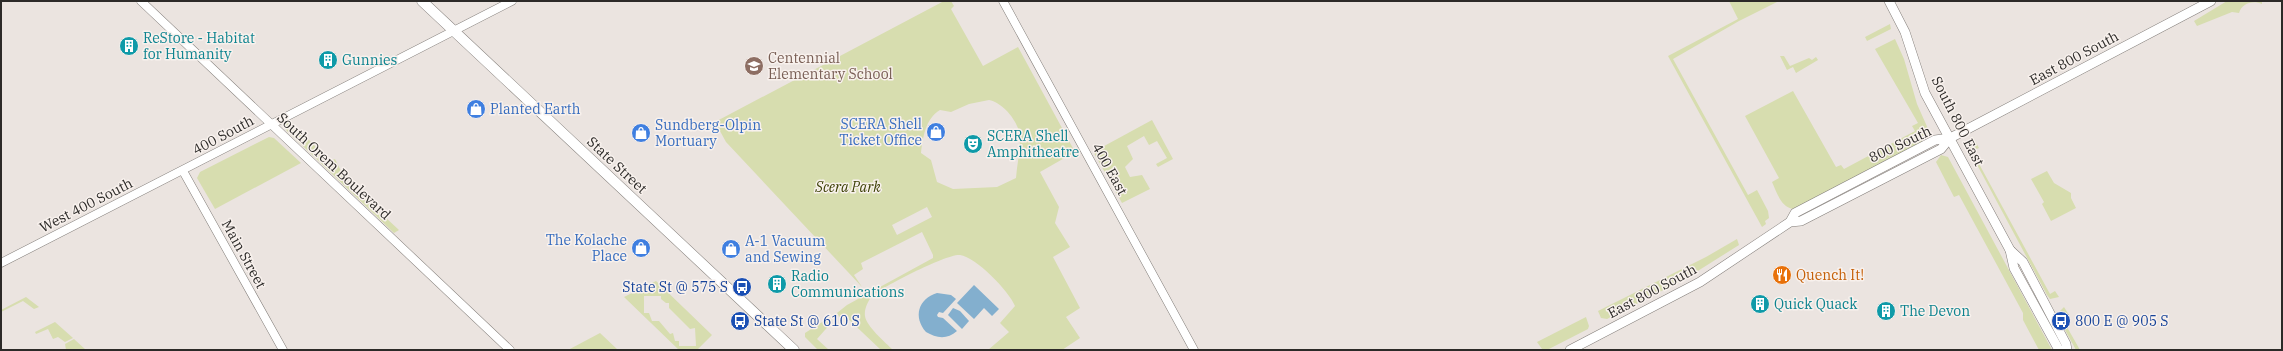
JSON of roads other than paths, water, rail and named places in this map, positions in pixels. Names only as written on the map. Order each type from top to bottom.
[{"type":"main road","name":"State Street","points":[[422,1],[794,350]]},
{"type":"main road","name":"South 800 East","points":[[1888,1],[1905,32],[1925,93],[2010,250],[2014,268],[2059,350]]},
{"type":"main road","name":"East 800 South","points":[[1950,138],[2211,1]]},
{"type":"main road","name":"800 South","points":[[1745,251],[1790,222],[1801,221],[1941,149],[1950,138]]},
{"type":"main road","name":"South 800 East","points":[[2010,250],[2023,262],[2066,344],[2067,350]]},
{"type":"main road","name":"East 800 South","points":[[1570,350],[1700,282],[1745,251]]},
{"type":"main road","points":[[2014,268],[2024,274],[2040,305],[2048,310]]},
{"type":"street","name":"South Orem Boulevard","points":[[141,1],[510,350]]},
{"type":"street","name":"400 South","points":[[183,171],[271,124],[512,1]]},
{"type":"street","name":"400 East","points":[[1003,1],[1194,350]]},
{"type":"street","name":"West 400 South","points":[[1,263],[183,171]]},
{"type":"street","name":"Main Street","points":[[183,171],[283,350]]},
{"type":"water","points":[[974,285],[999,309],[992,316],[984,308],[974,319],[957,303]]},
{"type":"water","points":[[937,293],[951,295],[956,299],[943,313],[939,312],[937,315],[938,317],[943,318],[957,331],[945,337],[934,336],[926,332],[922,326],[919,315],[922,304],[925,300]]},
{"type":"water","points":[[953,308],[960,311],[969,321],[962,329],[948,315]]},
{"type":"place","name":"ReStore - Habitat for Humanity","points":[[129,46]]},
{"type":"place","name":"Gunnies","points":[[328,60]]},
{"type":"place","name":"Centennial Elementary School","points":[[754,66]]},
{"type":"place","name":"Planted Earth","points":[[476,109]]},
{"type":"place","name":"SCERA Shell Ticket Office","points":[[936,132]]},
{"type":"place","name":"Sundberg-Olpin Mortuary","points":[[641,133]]},
{"type":"place","name":"SCERA Shell Amphitheatre","points":[[973,144]]},
{"type":"place","name":"The Kolache Place","points":[[641,248]]},
{"type":"place","name":"A-1 Vacuum and Sewing","points":[[731,249]]},
{"type":"place","name":"Quench It!","points":[[1782,275]]},
{"type":"place","name":"Radio Communications","points":[[777,284]]},
{"type":"place","name":"State St @ 575 S","points":[[742,287]]},
{"type":"place","name":"Quick Quack","points":[[1760,304]]},
{"type":"place","name":"The Devon","points":[[1886,311]]},
{"type":"place","name":"State St @ 610 S","points":[[740,321]]},
{"type":"place","name":"800 E @ 905 S","points":[[2061,321]]},
{"type":"park label","name":"Scera Park","points":[[848,187]]}]
